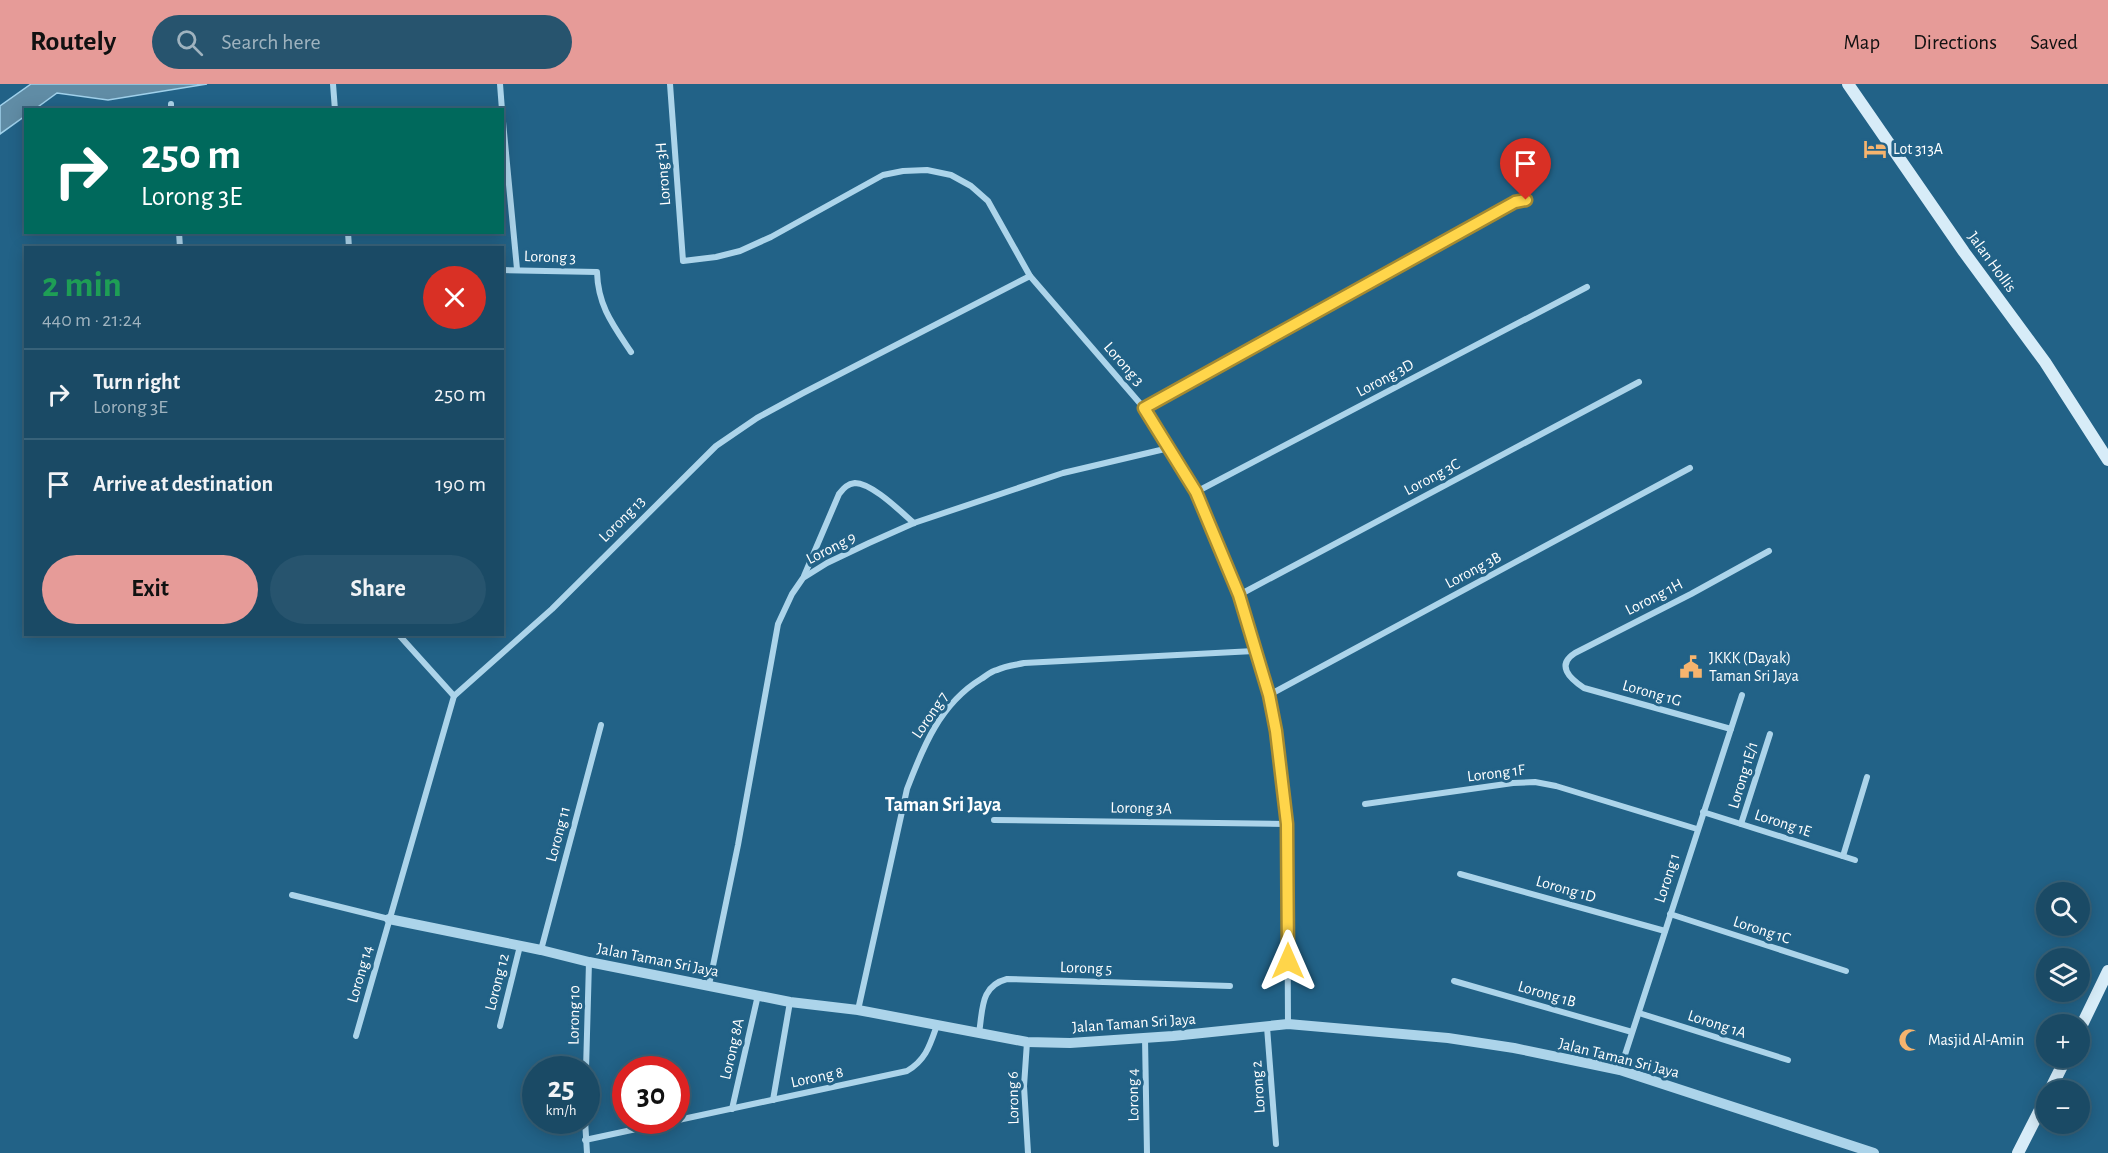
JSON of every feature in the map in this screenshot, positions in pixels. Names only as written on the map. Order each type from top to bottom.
[{"type":"main road","name":"Jalan Hollis","points":[[1848,84],[1964,252],[2044,362],[2108,460]]},
{"type":"main road","points":[[2087,1014],[2108,971]]},
{"type":"main road","points":[[2018,1153],[2036,1118]]},
{"type":"street","points":[[333,84],[335,108]]},
{"type":"street","points":[[500,84],[502,108]]},
{"type":"street","name":"Lorong 3H","points":[[670,84],[683,261]]},
{"type":"street","points":[[504,131],[517,269]]},
{"type":"street","name":"Lorong 3","points":[[683,261],[740,251],[771,237],[883,175],[903,171],[927,170],[951,175],[971,186],[988,201],[1030,276],[1144,408],[1196,492],[1239,595],[1269,695],[1276,731],[1287,824],[1288,1024]]},
{"type":"street","points":[[1144,408],[1515,202],[1526,200]]},
{"type":"street","name":"Lorong 3","points":[[504,270],[597,272],[598,290],[602,303],[631,352]]},
{"type":"street","name":"Lorong 13","points":[[454,696],[552,609],[716,446],[757,418],[802,393],[1030,276]]},
{"type":"street","name":"Lorong 3D","points":[[1196,492],[1587,287]]},
{"type":"street","name":"Lorong 3C","points":[[1239,595],[1639,382]]},
{"type":"street","name":"Lorong 9","points":[[708,985],[740,833],[778,624],[792,594],[803,578],[827,563],[915,523],[1063,473],[1169,448]]},
{"type":"street","name":"Lorong 3B","points":[[1269,695],[1690,468]]},
{"type":"street","points":[[803,578],[839,494],[846,486],[853,483],[871,489],[915,523]]},
{"type":"street","name":"Lorong 1H","points":[[1569,675],[1565,668],[1568,657],[1769,551]]},
{"type":"street","points":[[292,896],[389,919],[454,696],[400,636]]},
{"type":"street","name":"Lorong 7","points":[[858,1010],[907,789],[919,756],[935,725],[951,703],[969,686],[995,670],[1024,663],[1254,651]]},
{"type":"street","name":"Lorong 1G","points":[[1569,675],[1584,688],[1731,729]]},
{"type":"street","name":"Lorong 1","points":[[1620,1070],[1742,695]]},
{"type":"street","name":"Lorong 11","points":[[541,950],[601,725]]},
{"type":"street","name":"Lorong 1E/1","points":[[1742,824],[1770,734]]},
{"type":"street","points":[[1843,856],[1867,777]]},
{"type":"street","name":"Lorong 1F","points":[[1365,804],[1535,782],[1556,786],[1697,829]]},
{"type":"street","name":"Lorong 1E","points":[[1703,812],[1855,860]]},
{"type":"street","name":"Lorong 3A","points":[[994,820],[1287,824]]},
{"type":"street","name":"Lorong 1D","points":[[1460,874],[1665,931]]},
{"type":"street","name":"Lorong 1C","points":[[1670,914],[1846,971]]},
{"type":"street","name":"Jalan Taman Sri Jaya","points":[[389,919],[790,1002],[858,1010],[1027,1042],[1070,1043],[1288,1024],[1448,1038],[1514,1048],[1620,1070],[1874,1153]]},
{"type":"street","name":"Lorong 14","points":[[356,1036],[389,919]]},
{"type":"street","name":"Lorong 12","points":[[500,1026],[520,946]]},
{"type":"street","name":"Lorong 10","points":[[586,1056],[588,962]]},
{"type":"street","name":"Lorong 5","points":[[979,1033],[986,995],[990,987],[996,982],[1007,979],[1230,986]]},
{"type":"street","name":"Lorong 1B","points":[[1454,981],[1632,1032]]},
{"type":"street","name":"Lorong 8A","points":[[732,1108],[758,995]]},
{"type":"street","points":[[773,1100],[790,1002]]},
{"type":"street","name":"Lorong 1A","points":[[1639,1013],[1788,1060]]},
{"type":"street","name":"Lorong 8","points":[[585,1140],[907,1071],[925,1056],[937,1025]]},
{"type":"street","name":"Lorong 2","points":[[1267,1027],[1276,1144]]},
{"type":"street","name":"Lorong 4","points":[[1146,1037],[1148,1153]]},
{"type":"street","name":"Lorong 6","points":[[1027,1042],[1024,1086],[1028,1153]]},
{"type":"street","points":[[585,1134],[587,1153]]},
{"type":"water","points":[[31,84],[207,84],[108,100],[57,93],[36,108],[24,108],[24,117],[0,134],[0,106]]},
{"type":"place","name":"Lot 313A","points":[[1875,149]]},
{"type":"place","name":"JKKK (Dayak) Taman Sri Jaya","points":[[1691,667]]},
{"type":"place","name":"Masjid Al-Amin","points":[[1910,1040]]},
{"type":"district","name":"Taman Sri Jaya","points":[[943,805]]},
{"type":"route","points":[[1288,961],[1287,824],[1276,731],[1269,695],[1239,595],[1196,492],[1144,408],[1515,202],[1526,200]]}]
